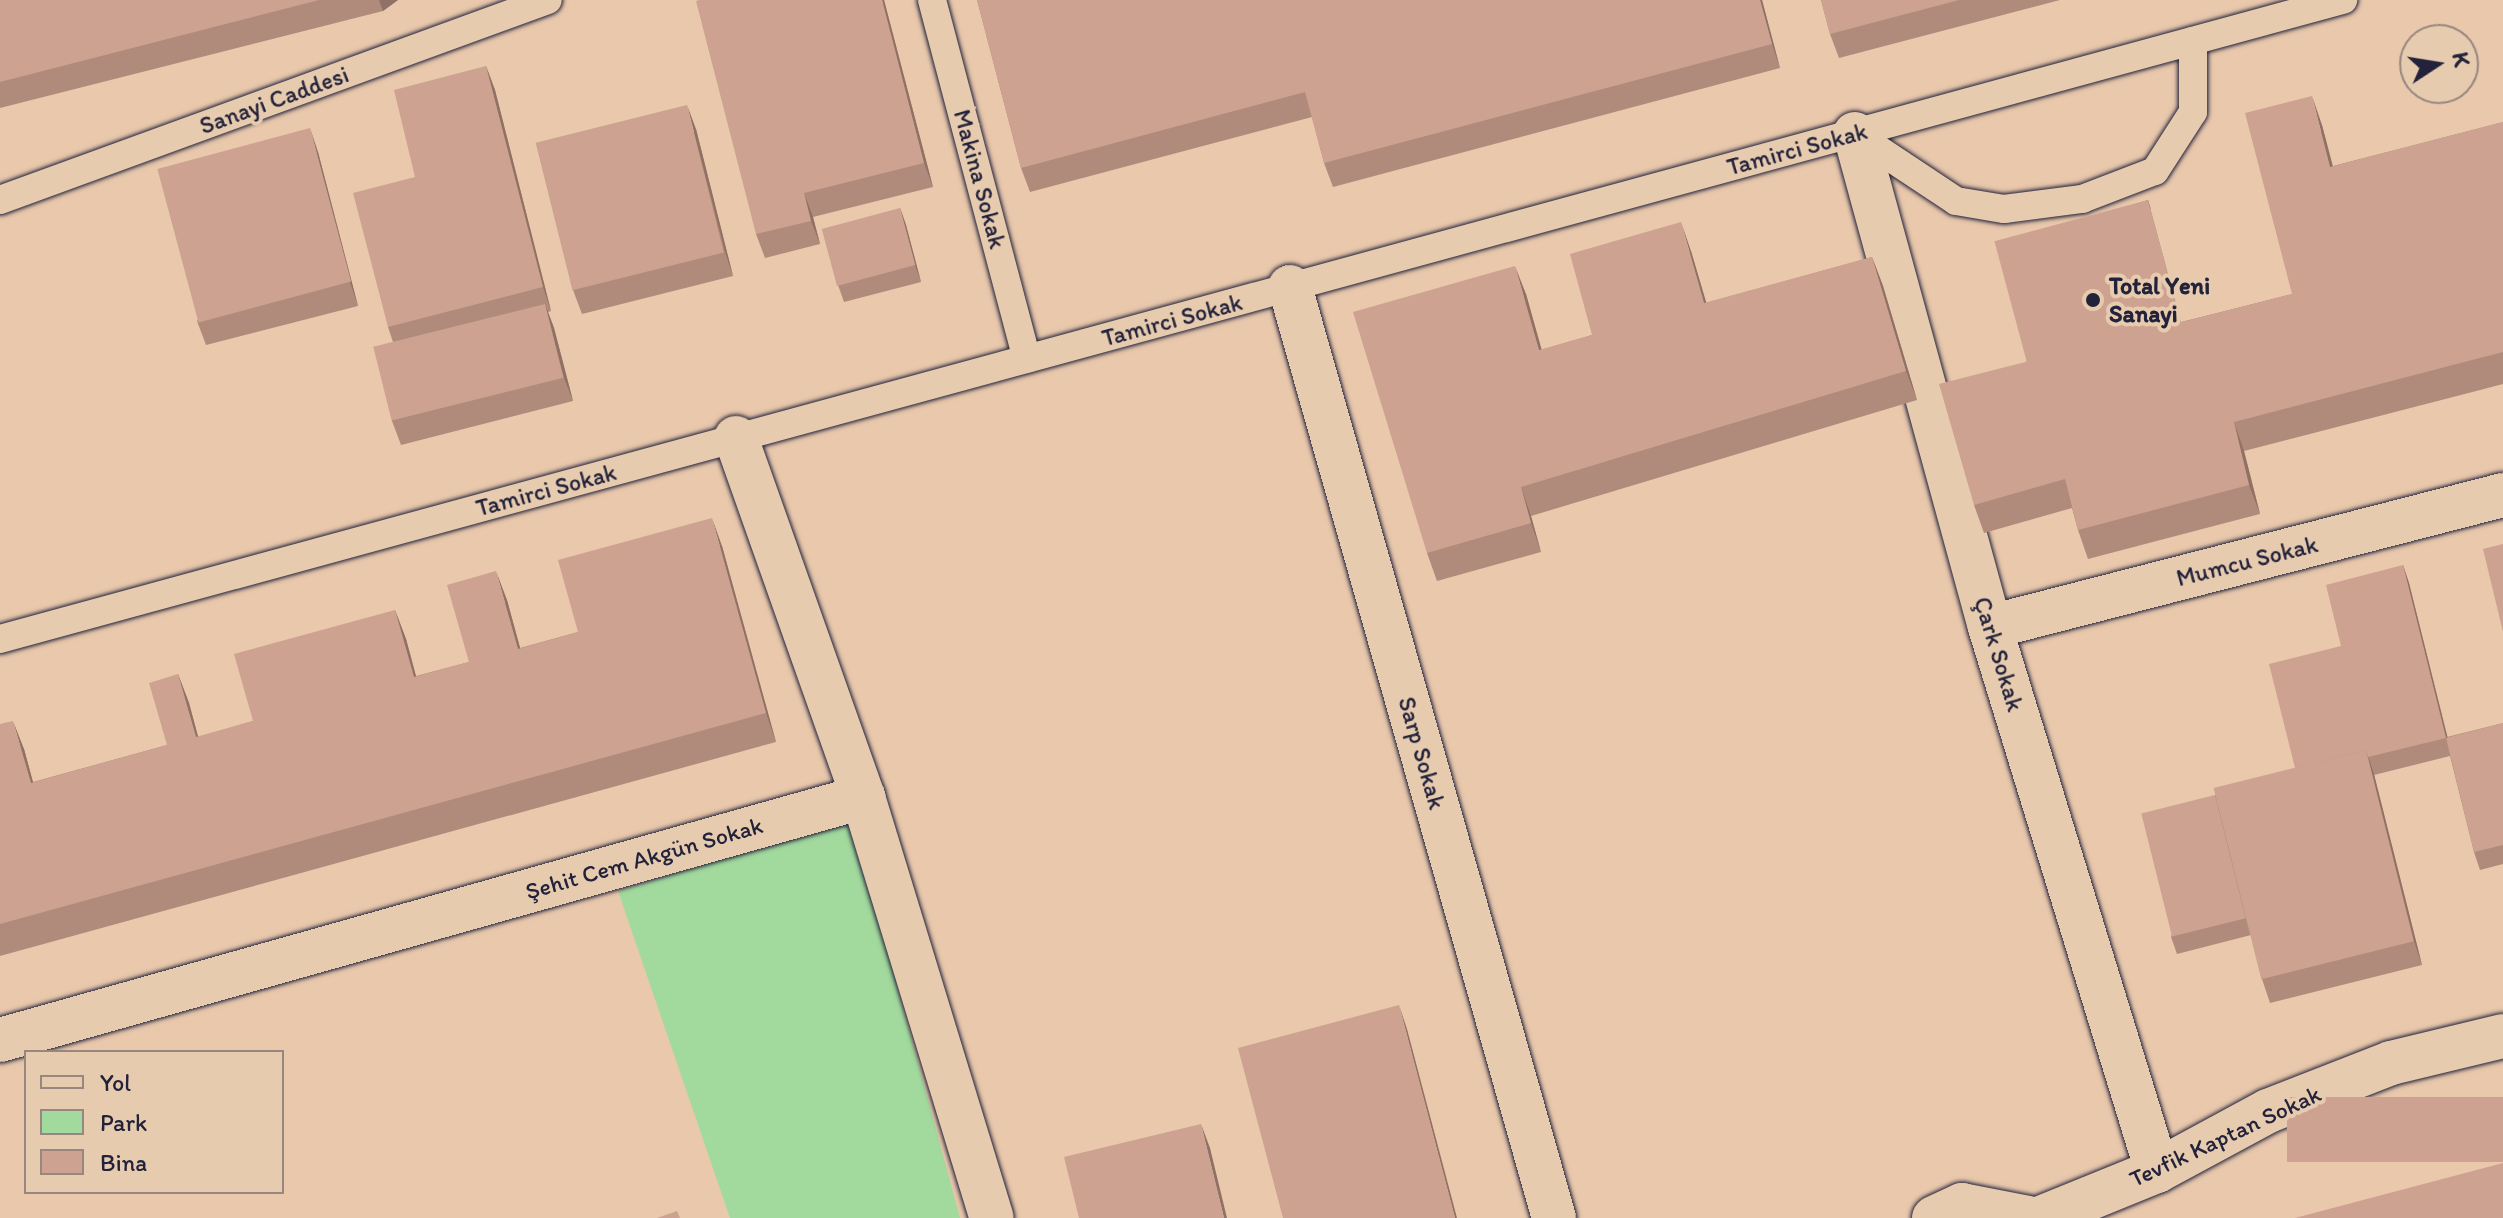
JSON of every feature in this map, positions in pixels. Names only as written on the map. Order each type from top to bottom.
[{"type":"street","name":"Çark Sokak","points":[[1855,134],[1990,627],[2157,1171]]},
{"type":"street","name":"Sarp Sokak","points":[[1290,287],[1554,1218]]},
{"type":"street","points":[[736,438],[863,797],[992,1218]]},
{"type":"street","name":"Mumcu Sokak","points":[[1990,627],[2503,495]]},
{"type":"street","name":"Şehit Cem Akgün Sokak","points":[[0,1040],[863,797]]},
{"type":"street","name":"Tevfik Kaptan Sokak","points":[[2041,1218],[2157,1171],[2309,1095],[2391,1063],[2503,1036]]},
{"type":"street","points":[[1934,1218],[1962,1205],[2028,1218]]},
{"type":"lane","name":"Sanayi Caddesi","points":[[0,200],[548,0]]},
{"type":"lane","name":"Makina Sokak","points":[[932,0],[1027,359]]},
{"type":"lane","name":"Tamirci Sokak","points":[[0,639],[2343,0]]},
{"type":"lane","points":[[1855,134],[1956,201],[2004,209],[2082,199],[2155,171],[2193,112],[2193,41]]},
{"type":"green space","points":[[852,819],[960,1218],[730,1218],[618,891]]},
{"type":"building","points":[[0,0],[319,0],[0,82]]},
{"type":"building","points":[[882,0],[924,163],[804,193],[811,221],[756,234],[696,1]]},
{"type":"building","points":[[977,0],[1760,0],[1772,44],[1324,163],[1305,92],[1021,168]]},
{"type":"building","points":[[1821,0],[1959,0],[1830,34]]},
{"type":"building","points":[[486,66],[543,287],[388,327],[353,193],[415,177],[394,90]]},
{"type":"building","points":[[2312,96],[2330,167],[2503,122],[2503,352],[2234,422],[2249,485],[2078,530],[2065,479],[1974,505],[1939,384],[2292,294],[2245,113]]},
{"type":"building","points":[[687,105],[724,252],[572,290],[536,143]]},
{"type":"building","points":[[310,128],[351,282],[199,322],[157,169]]},
{"type":"building","points":[[2148,200],[2181,323],[2027,364],[1994,241]]},
{"type":"building","points":[[900,208],[915,265],[837,286],[822,229]]},
{"type":"building","points":[[1681,222],[1704,303],[1872,257],[1906,371],[1521,487],[1531,523],[1427,553],[1353,312],[1515,266],[1539,350],[1592,335],[1570,254]]},
{"type":"building","points":[[545,304],[563,378],[392,421],[373,347]]},
{"type":"building","points":[[712,518],[766,713],[0,924],[0,724],[13,721],[31,783],[167,745],[149,683],[178,674],[196,737],[253,721],[234,654],[395,610],[414,677],[469,662],[447,585],[496,571],[518,649],[578,632],[558,560]]},
{"type":"building","points":[[2503,544],[2503,632],[2483,549]]},
{"type":"building","points":[[2403,565],[2446,738],[2368,757],[2366,750],[2295,768],[2269,664],[2341,646],[2326,585]]},
{"type":"building","points":[[2503,723],[2503,845],[2474,852],[2446,738]]},
{"type":"building","points":[[2366,750],[2414,941],[2261,979],[2214,788]]},
{"type":"building","points":[[2215,795],[2246,918],[2172,937],[2141,813]]},
{"type":"building","points":[[1399,1005],[1455,1218],[1283,1218],[1238,1048]]},
{"type":"building","points":[[2287,1097],[2503,1097],[2503,1162],[2287,1162]]},
{"type":"building","points":[[1201,1124],[1224,1218],[1079,1218],[1064,1157]]},
{"type":"building","points":[[2503,1163],[2503,1218],[2295,1218]]},
{"type":"building","points":[[677,1211],[680,1218],[657,1218]]},
{"type":"place","name":"Total Yeni Sanayi","points":[[2093,300]]}]
